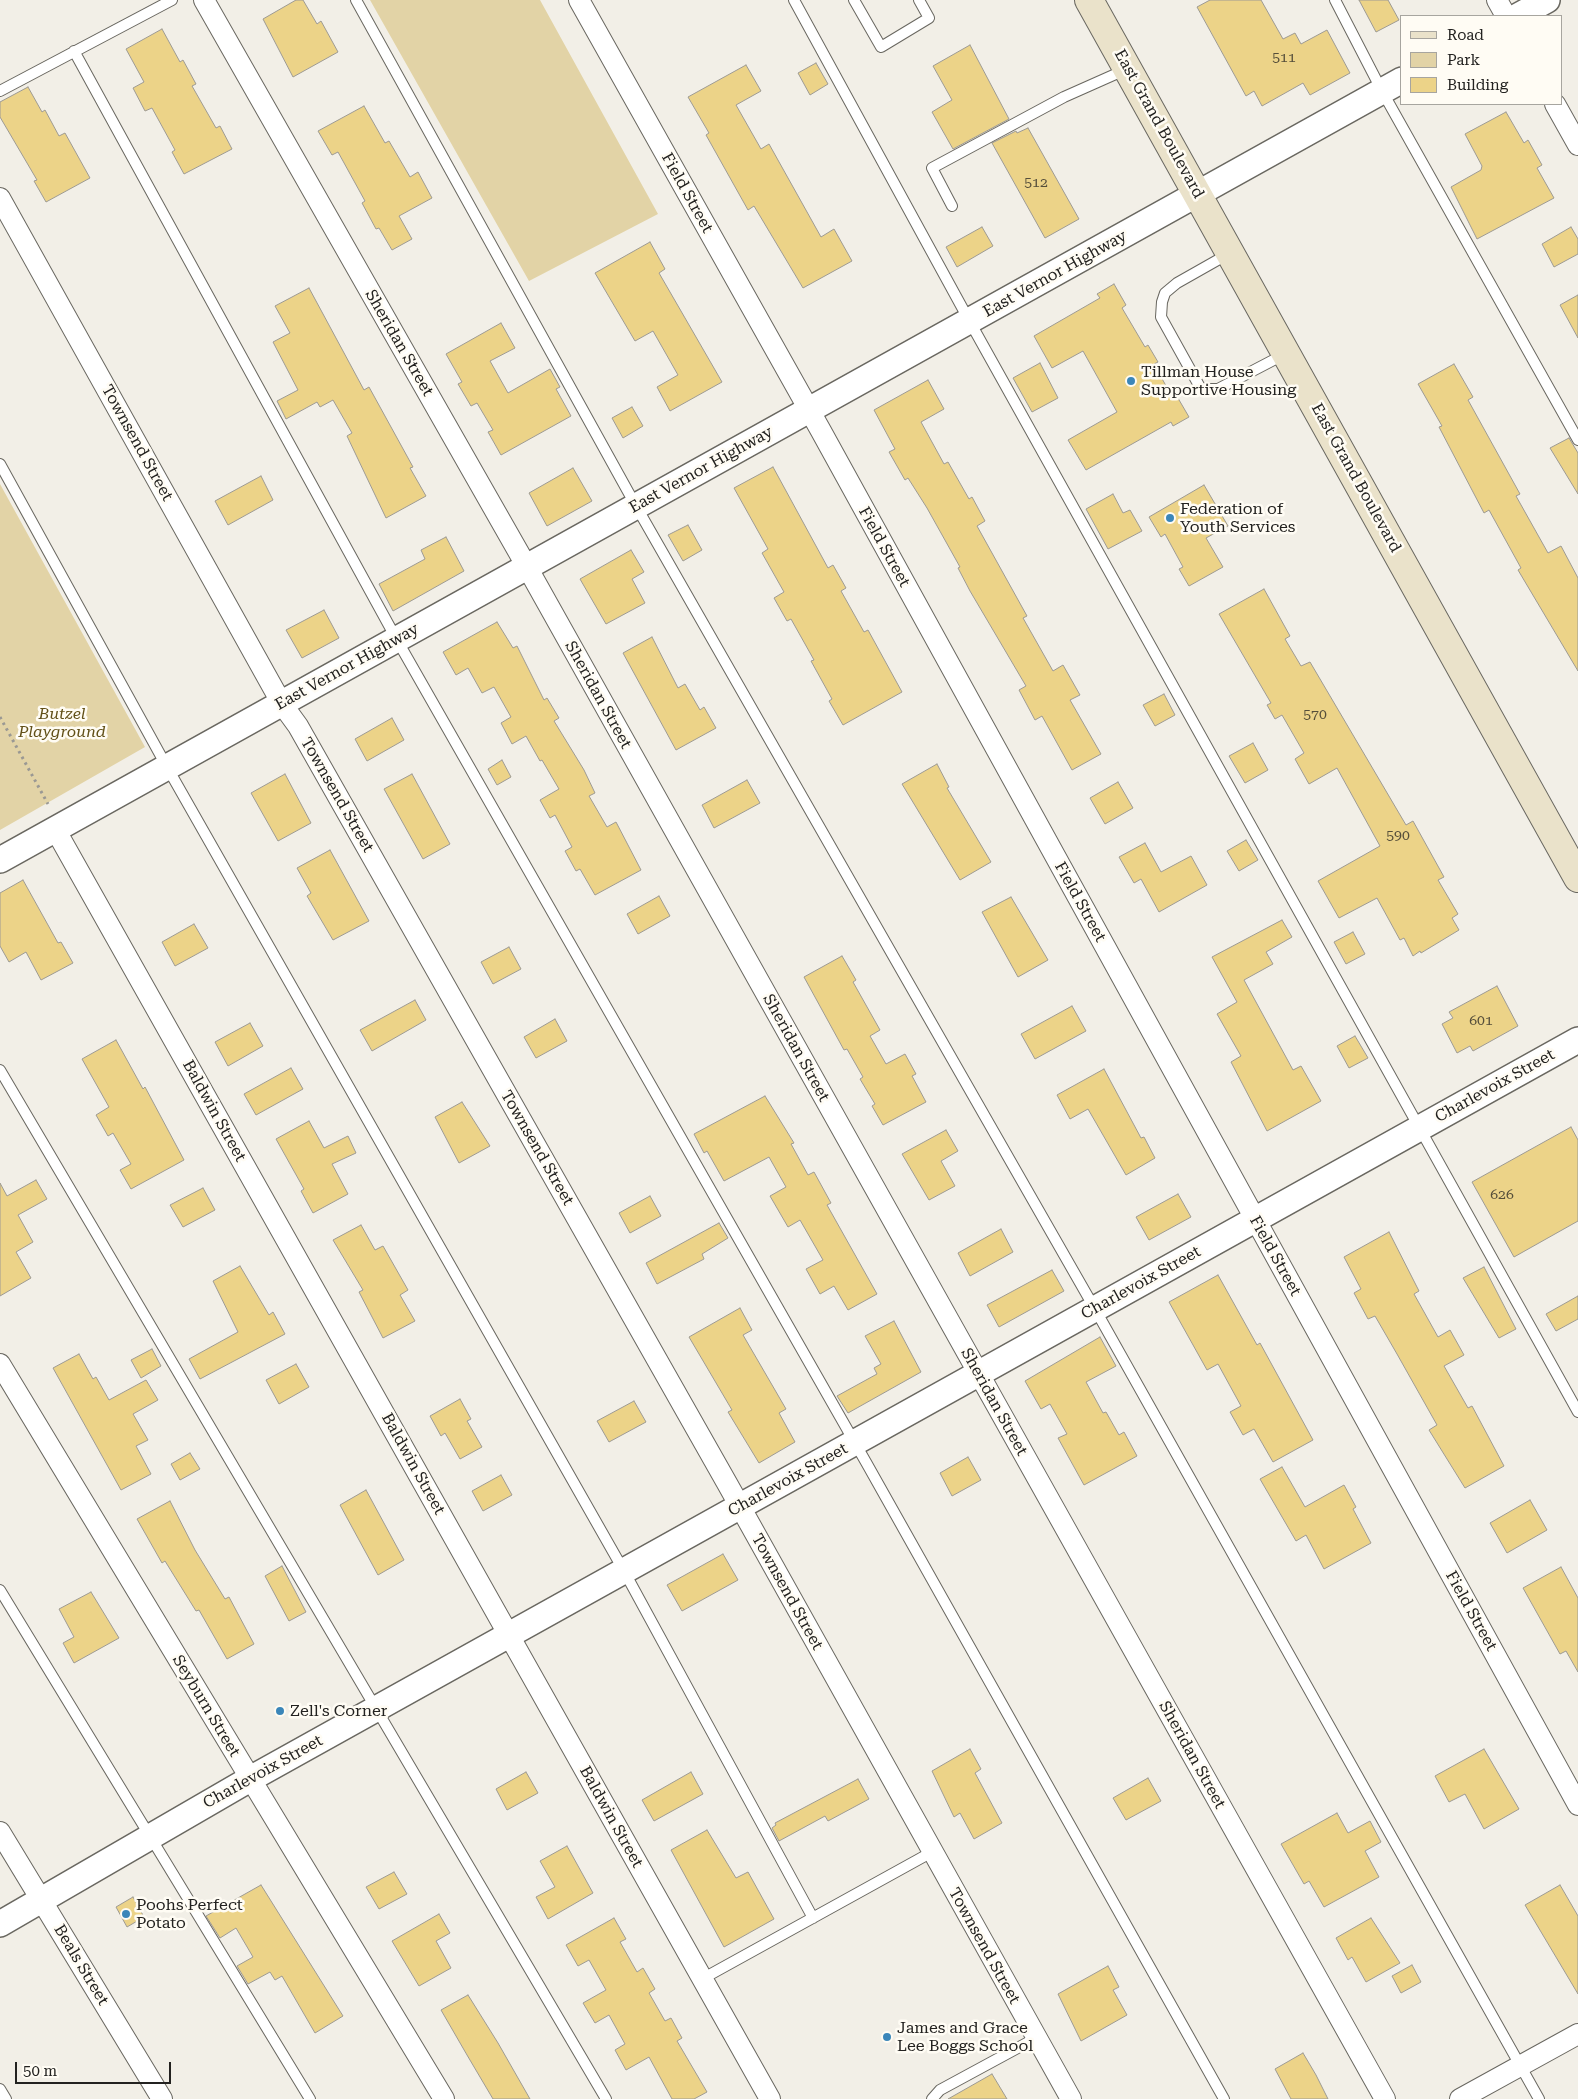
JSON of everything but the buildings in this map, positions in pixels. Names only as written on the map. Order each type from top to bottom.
[{"type":"main road","name":"East Grand Boulevard","points":[[1089,0],[1578,878]]},
{"type":"street","name":"Sheridan Street","points":[[204,0],[527,568],[1385,2099]]},
{"type":"street","name":"Field Street","points":[[580,0],[809,410],[1578,1805]]},
{"type":"street","points":[[1497,0],[1505,15]]},
{"type":"street","points":[[1520,15],[1547,0]]},
{"type":"street","name":"East Vernor Highway","points":[[0,860],[1392,86]]},
{"type":"street","points":[[1556,105],[1578,145]]},
{"type":"street","name":"Townsend Street","points":[[0,198],[282,704],[298,726],[740,1507],[1071,2099]]},
{"type":"street","name":"Baldwin Street","points":[[56,829],[770,2099]]},
{"type":"street","name":"Charlevoix Street","points":[[0,1924],[150,1836],[508,1634],[740,1507],[1578,1040]]},
{"type":"street","name":"Seyburn Street","points":[[0,1364],[444,2099]]},
{"type":"street","name":"Beals Street","points":[[0,1832],[162,2099]]},
{"type":"street","points":[[1460,2099],[1578,2034]]},
{"type":"lane","points":[[0,91],[172,0]]},
{"type":"lane","points":[[356,0],[636,506],[1095,1309],[1539,2099]]},
{"type":"lane","points":[[794,0],[970,322],[1578,1412]]},
{"type":"lane","points":[[854,0],[881,47],[929,18],[920,0]]},
{"type":"lane","points":[[1335,0],[1400,101]]},
{"type":"lane","points":[[74,51],[397,640],[854,1443],[1224,2099]]},
{"type":"lane","points":[[952,206],[932,168],[1064,97],[1128,69]]},
{"type":"lane","points":[[1402,105],[1578,440]]},
{"type":"lane","points":[[1231,253],[1177,283],[1166,293],[1162,302],[1161,317],[1202,389],[1218,389],[1287,353]]},
{"type":"lane","points":[[0,464],[167,767],[624,1571],[814,1918]]},
{"type":"lane","points":[[0,1070],[606,2099]]},
{"type":"lane","points":[[0,1590],[310,2099]]},
{"type":"lane","points":[[702,1979],[932,1852]]},
{"type":"lane","points":[[932,2099],[940,2090],[1036,2038]]},
{"type":"lane","points":[[0,2089],[6,2099]]},
{"type":"path","points":[[0,717],[48,804]]},
{"type":"green space","points":[[370,0],[540,0],[658,214],[529,281]]},
{"type":"green space","name":"Butzel Playground","points":[[0,484],[145,747],[0,830]]},
{"type":"place","name":"Tillman House Supportive Housing","points":[[1131,381]]},
{"type":"place","name":"Federation of Youth Services","points":[[1170,518]]},
{"type":"place","name":"Zell's Corner","points":[[280,1711]]},
{"type":"place","name":"Poohs Perfect Potato","points":[[126,1914]]},
{"type":"place","name":"James and Grace Lee Boggs School","points":[[887,2037]]}]
